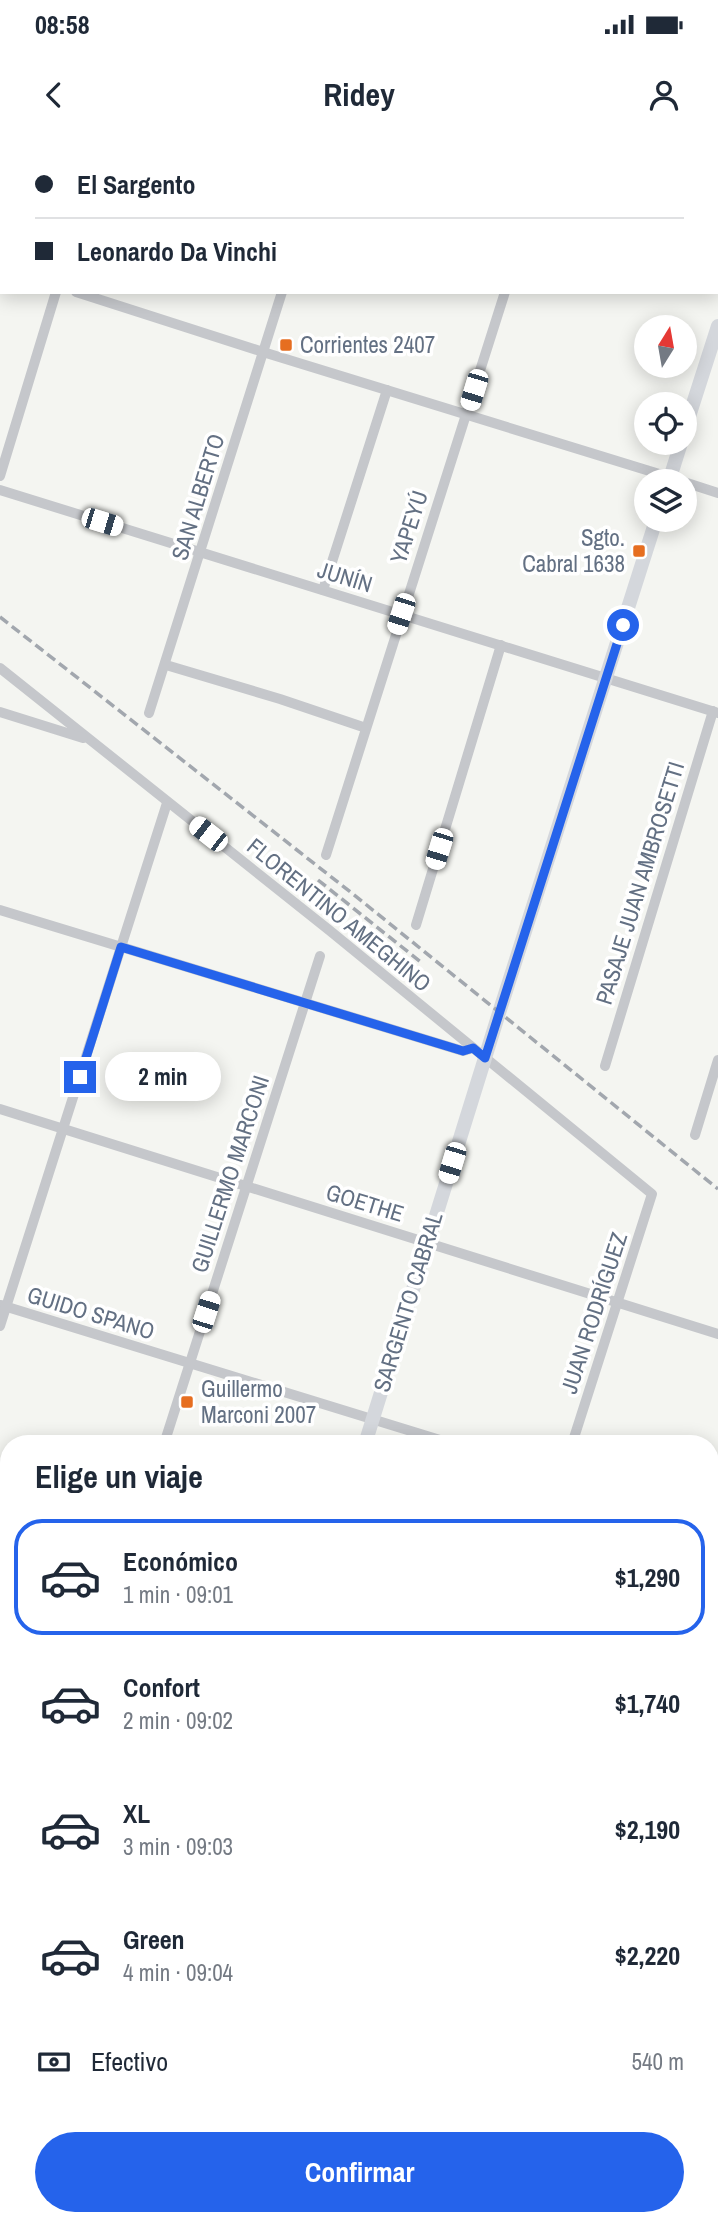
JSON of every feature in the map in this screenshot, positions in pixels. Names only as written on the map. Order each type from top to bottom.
[{"type":"street","points":[[0,476],[55,294]]},
{"type":"street","points":[[82,294],[640,469]]},
{"type":"street","name":"SAN ALBERTO","points":[[149,713],[281,294]]},
{"type":"street","name":"YAPEYÚ","points":[[326,855],[504,294]]},
{"type":"street","points":[[697,392],[718,326]]},
{"type":"street","points":[[323,590],[387,390]]},
{"type":"street","points":[[697,486],[718,493]]},
{"type":"street","name":"JUNÍN","points":[[0,490],[715,712]]},
{"type":"street","name":"SARGENTO CABRAL","points":[[368,1435],[427,1243],[479,1053],[606,678],[652,532]]},
{"type":"street","points":[[416,925],[501,645]]},
{"type":"street","points":[[166,665],[366,728]]},
{"type":"street","name":"FLORENTINO AMEGHINO","points":[[0,668],[318,921],[652,1194]]},
{"type":"street","points":[[0,712],[88,739]]},
{"type":"street","name":"PASAJE JUAN AMBROSETTI","points":[[605,1066],[715,712]]},
{"type":"street","points":[[0,1326],[3,1306],[63,1129],[167,803]]},
{"type":"street","points":[[0,910],[463,1051],[479,1053]]},
{"type":"street","name":"GUILLERMO MARCONI","points":[[167,1435],[320,956]]},
{"type":"street","points":[[695,1135],[718,1060]]},
{"type":"street","name":"GOETHE","points":[[0,1109],[718,1334]]},
{"type":"street","name":"JUAN RODRÍGUEZ","points":[[575,1435],[652,1194]]},
{"type":"street","name":"GUIDO SPANO","points":[[3,1306],[424,1435]]},
{"type":"railway","points":[[0,617],[353,894],[718,1189]]},
{"type":"railway","points":[[318,880],[422,963]]},
{"type":"place","name":"Corrientes 2407","points":[[286,345]]},
{"type":"place","name":"Sgto. Cabral 1638","points":[[639,551]]},
{"type":"place","name":"Guillermo Marconi 2007","points":[[187,1402]]},
{"type":"route","points":[[80,1077],[121,947],[463,1051],[473,1048],[485,1058],[623,625]]}]
